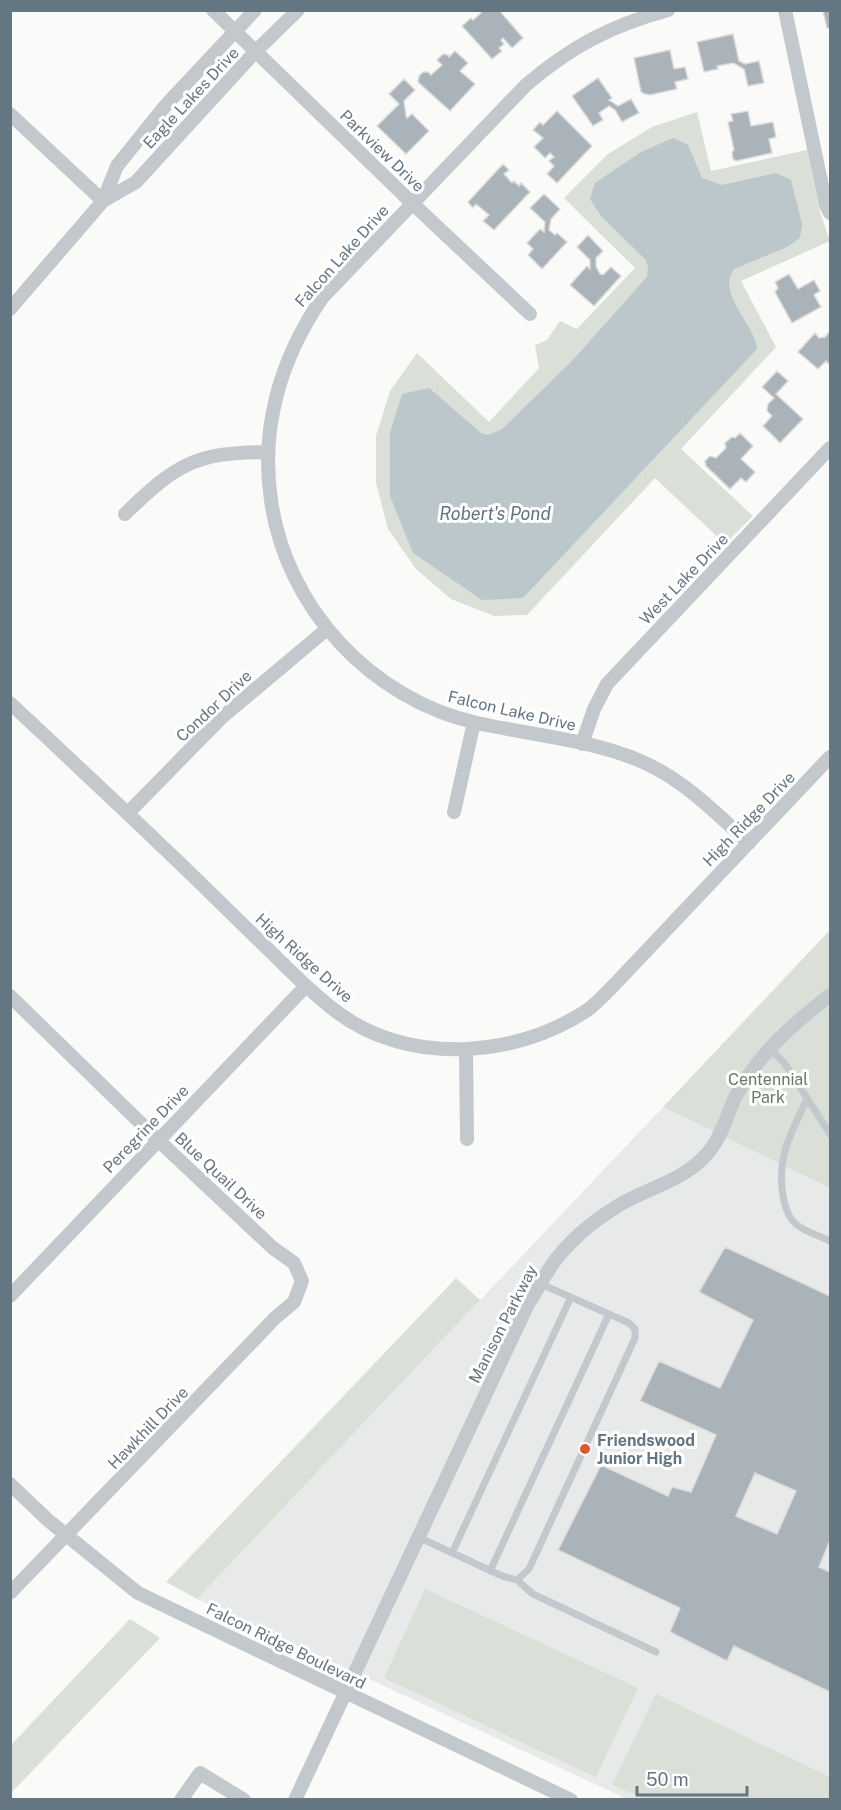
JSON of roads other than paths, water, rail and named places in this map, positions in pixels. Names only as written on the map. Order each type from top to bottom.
[{"type":"street","name":"Parkview Drive","points":[[213,10],[530,314]]},
{"type":"street","name":"Eagle Lakes Drive","points":[[104,201],[117,166],[166,105],[255,10]]},
{"type":"street","name":"Eagle Lakes Drive","points":[[10,309],[104,201],[136,182],[256,51],[298,10]]},
{"type":"street","name":"Falcon Lake Drive","points":[[668,10],[637,14],[595,36],[554,62],[526,85],[322,298],[303,326],[279,385],[272,416],[268,452],[269,485],[274,524],[298,585],[327,629],[363,666],[399,692],[433,709],[474,722],[582,744],[645,763],[677,780],[749,843]]},
{"type":"street","points":[[785,10],[826,205],[831,213]]},
{"type":"street","points":[[10,114],[104,201]]},
{"type":"street","name":"West Lake Drive","points":[[582,744],[594,709],[607,684],[831,448]]},
{"type":"street","points":[[125,514],[156,484],[181,467],[207,456],[237,452],[268,452]]},
{"type":"street","name":"Condor Drive","points":[[128,813],[221,718],[327,629]]},
{"type":"street","name":"High Ridge Drive","points":[[10,703],[128,813],[306,986],[338,1013],[364,1029],[400,1042],[431,1047],[466,1049],[502,1045],[535,1037],[590,1008],[831,757]]},
{"type":"street","points":[[454,812],[474,722]]},
{"type":"street","name":"Peregrine Drive","points":[[10,1296],[306,986]]},
{"type":"street","name":"Manison Parkway","points":[[295,1800],[528,1304],[558,1257],[590,1225],[616,1207],[690,1171],[708,1154],[723,1129],[735,1098],[753,1069],[796,1022],[831,994]]},
{"type":"street","name":"Blue Quail Drive","points":[[10,996],[158,1140],[273,1248],[294,1263],[302,1281]]},
{"type":"street","points":[[466,1049],[467,1139]]},
{"type":"street","name":"Hawkhill Drive","points":[[10,1593],[275,1318],[294,1302],[302,1281]]},
{"type":"street","name":"Falcon Ridge Boulevard","points":[[10,1484],[67,1536],[138,1593],[571,1800]]},
{"type":"street","points":[[181,1800],[200,1773],[244,1800]]},
{"type":"lane","points":[[770,1048],[785,1064],[831,1134]]},
{"type":"lane","points":[[807,1099],[786,1142],[780,1167],[781,1188],[786,1212],[795,1224],[831,1241]]},
{"type":"lane","points":[[517,1580],[529,1569],[635,1338],[635,1329],[629,1323],[541,1284]]},
{"type":"lane","points":[[452,1553],[571,1297]]},
{"type":"lane","points":[[490,1570],[609,1314]]},
{"type":"lane","points":[[418,1537],[517,1580],[533,1594],[656,1652]]},
{"type":"water","name":"Robert's Pond","points":[[673,138],[688,145],[702,178],[722,185],[776,173],[791,180],[802,224],[800,238],[787,247],[734,269],[730,279],[733,298],[750,329],[757,349],[523,598],[482,600],[413,553],[390,496],[390,433],[402,394],[429,388],[481,433],[488,435],[501,430],[572,361],[647,277],[646,260],[601,216],[590,199],[595,183],[641,152]]},
{"type":"place","name":"Friendswood Junior High","points":[[585,1449]]},
{"type":"park label","name":"Centennial Park","points":[[768,1088]]}]
